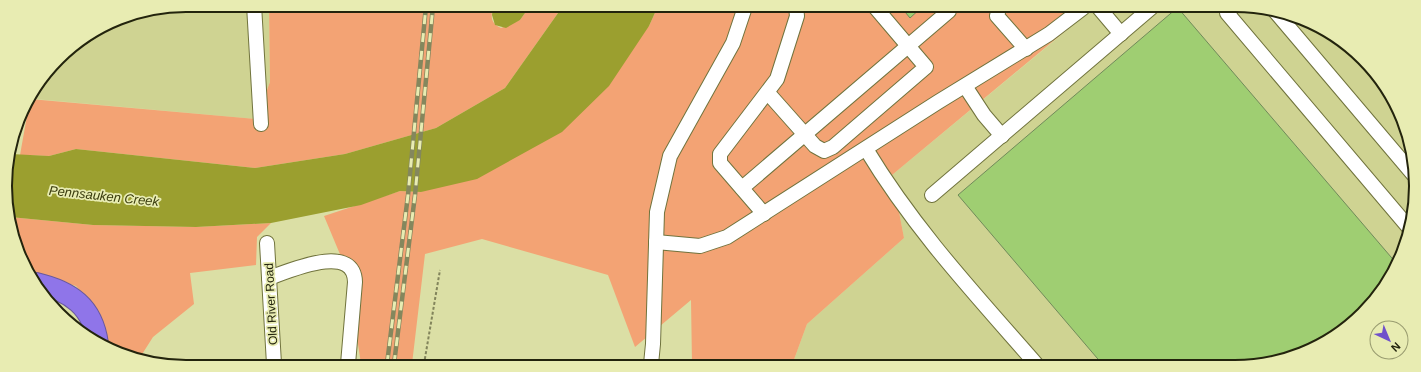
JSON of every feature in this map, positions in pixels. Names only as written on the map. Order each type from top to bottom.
[{"type":"highway","points":[[42,285],[62,290],[78,302],[91,318],[96,335]]},
{"type":"highway","points":[[57,303],[66,307],[80,324]]},
{"type":"street","points":[[254,12],[261,124]]},
{"type":"street","points":[[651,360],[657,212],[670,156],[733,43],[743,12]]},
{"type":"street","points":[[764,214],[720,163],[720,154],[777,80],[797,16],[797,12]]},
{"type":"street","points":[[768,93],[815,146],[824,151],[833,147],[926,67],[879,12]]},
{"type":"street","points":[[742,188],[948,12]]},
{"type":"street","points":[[998,12],[998,16],[1026,49]]},
{"type":"street","points":[[656,242],[700,246],[727,237],[1026,49],[1078,12]]},
{"type":"street","points":[[1102,12],[1121,34]]},
{"type":"street","points":[[932,196],[1146,12]]},
{"type":"street","points":[[1228,12],[1227,13],[1405,223]]},
{"type":"street","points":[[1281,18],[1409,170]]},
{"type":"street","points":[[965,86],[984,115],[1002,136]]},
{"type":"street","points":[[866,149],[907,213],[933,247],[1033,360]]},
{"type":"street","name":"Old River Road","points":[[267,244],[274,360]]},
{"type":"street","points":[[270,278],[309,265],[331,261],[347,266],[355,276],[348,360]]},
{"type":"path","points":[[425,360],[440,270]]},
{"type":"shaded area","points":[[269,12],[270,82],[256,119],[35,99],[55,71],[71,55],[89,41],[119,25],[163,13]]},
{"type":"shaded area","points":[[269,12],[492,12],[493,22],[501,28],[520,20],[526,12],[559,12],[505,88],[436,128],[345,154],[255,168],[76,149],[49,156],[20,155],[27,115],[35,99],[256,119],[270,82]]},
{"type":"shaded area","points":[[655,12],[1088,12],[892,175],[904,238],[807,324],[794,360],[692,360],[691,300],[635,347],[608,275],[482,239],[425,254],[412,360],[360,360],[347,271],[324,216],[400,191],[421,192],[649,26]]},
{"type":"shaded area","points":[[1089,12],[1246,12],[1269,15],[1302,25],[1332,41],[1350,55],[1366,71],[1386,99],[1400,130],[1408,163],[1409,197],[1406,220],[1396,253],[1380,283],[1366,301],[1350,317],[1322,337],[1302,347],[1269,357],[1246,360],[794,360],[807,324],[904,238],[892,175]]},
{"type":"shaded area","points":[[15,217],[93,225],[196,227],[271,223],[257,237],[256,265],[190,273],[194,304],[153,337],[142,354],[119,347],[102,338],[93,306],[76,286],[35,273],[25,253]]},
{"type":"water","points":[[492,12],[526,12],[520,20],[506,28],[495,25]]},
{"type":"water","name":"Pennsauken Creek","points":[[559,12],[655,12],[649,26],[609,86],[562,132],[477,179],[421,192],[400,191],[361,205],[271,223],[196,227],[93,225],[15,217],[12,197],[12,175],[15,154],[49,156],[76,149],[255,168],[345,154],[436,128],[505,88]]},
{"type":"building","points":[[905,12],[917,12],[910,18]]},
{"type":"building","points":[[1172,12],[1181,12],[1393,259],[1380,283],[1366,301],[1350,317],[1322,337],[1291,351],[1269,357],[1246,360],[1099,360],[958,195]]},
{"type":"railway","points":[[387,360],[408,195],[425,12]]},
{"type":"railway","points":[[394,360],[415,195],[432,12]]}]
